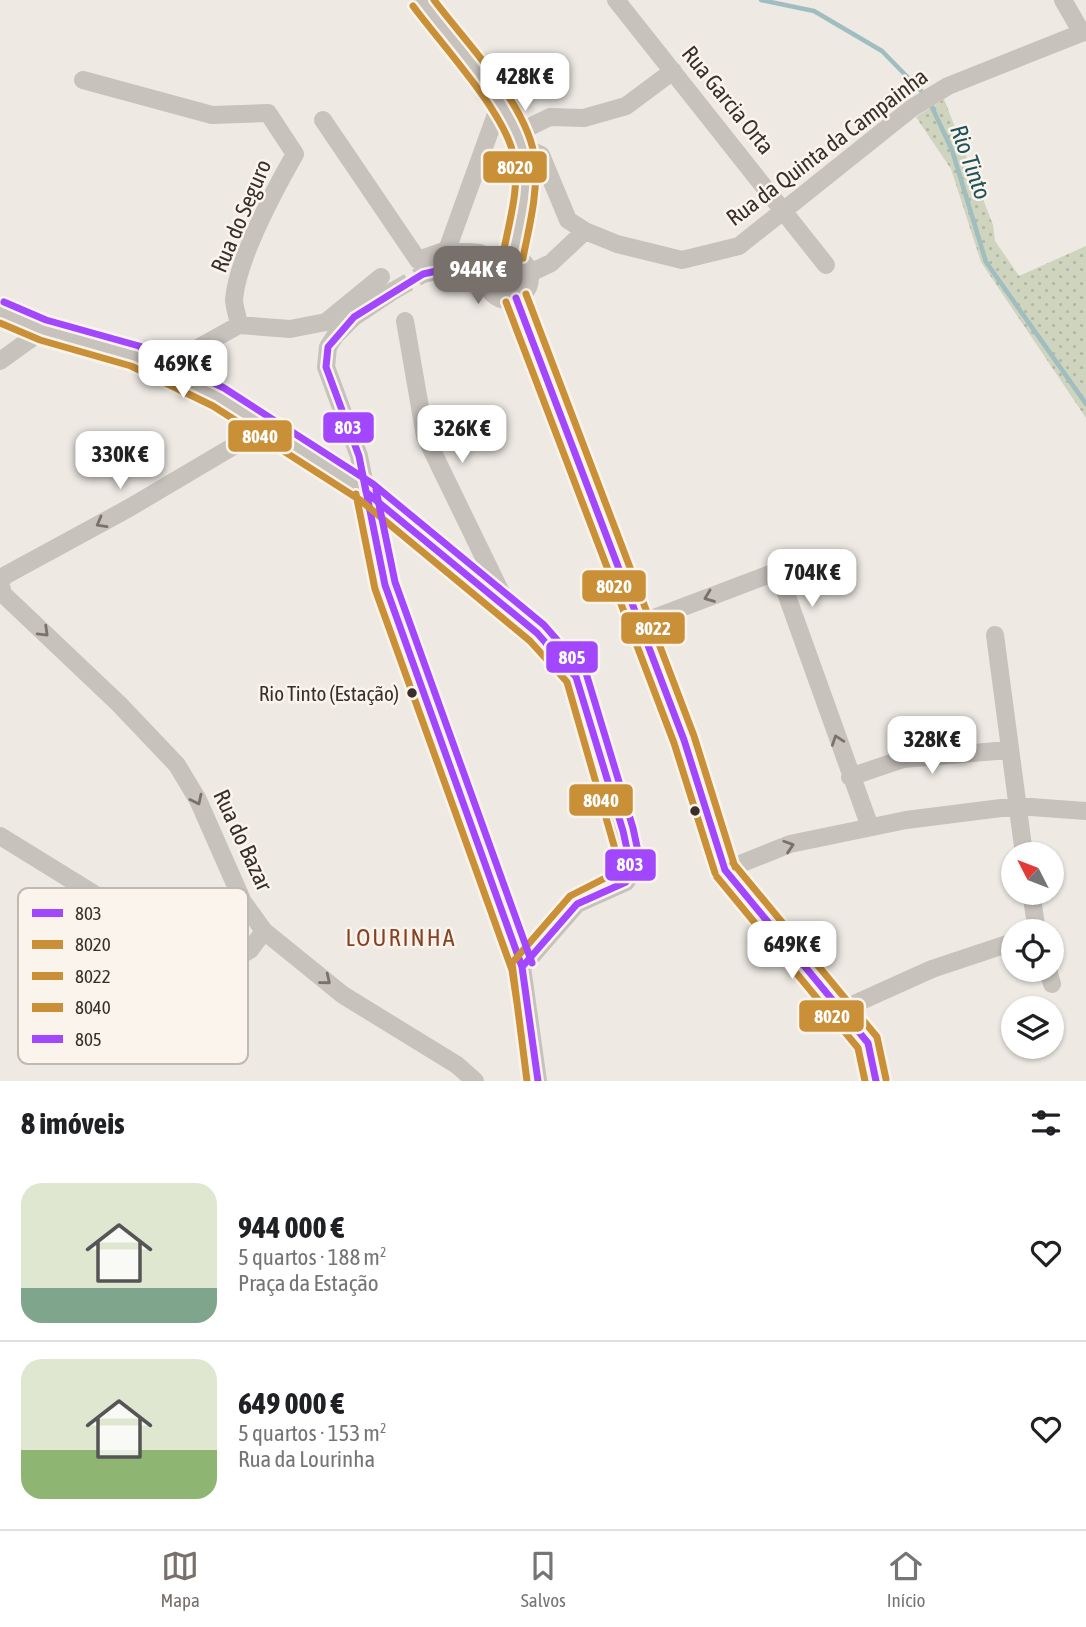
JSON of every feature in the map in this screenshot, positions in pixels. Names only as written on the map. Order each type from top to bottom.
[{"type":"street","points":[[421,0],[499,106],[519,140],[524,183],[513,256]]},
{"type":"street","name":"Rua Garcia Orta","points":[[616,0],[826,265]]},
{"type":"street","points":[[1063,0],[1084,32]]},
{"type":"street","name":"Rua da Quinta da Campainha","points":[[585,231],[641,251],[682,260],[739,246],[912,108],[948,86],[1084,32]]},
{"type":"street","points":[[519,140],[550,117],[584,118],[626,106],[673,71]]},
{"type":"street","name":"Rua do Seguro","points":[[83,79],[212,115],[268,113],[282,133],[295,154],[276,187],[239,276],[234,301],[239,326]]},
{"type":"street","points":[[447,250],[499,106]]},
{"type":"street","points":[[323,120],[418,260],[447,250],[480,253],[491,265],[490,290],[501,299],[516,298],[527,289],[530,273],[526,266],[513,256]]},
{"type":"street","points":[[519,140],[541,155],[568,220],[585,231],[551,263],[530,273]]},
{"type":"street","points":[[423,274],[459,266],[491,265],[513,256]]},
{"type":"street","points":[[171,372],[178,359],[239,326],[290,329],[326,321],[387,284],[343,326],[328,347],[326,367],[359,456],[385,585],[522,967],[538,1081]]},
{"type":"street","points":[[516,298],[684,740],[725,870],[868,1042],[876,1081]]},
{"type":"street","points":[[0,312],[43,330],[135,356],[171,372],[266,427],[366,492],[537,634],[576,677],[623,831],[632,872],[626,882],[577,904],[522,967]]},
{"type":"street","points":[[405,321],[425,436],[510,611]]},
{"type":"street","points":[[0,361],[43,330]]},
{"type":"street","points":[[0,582],[6,575],[129,508],[266,427]]},
{"type":"street","points":[[641,623],[778,571],[870,827]]},
{"type":"street","name":"Rua do Bazar","points":[[0,582],[3,594],[119,704],[177,765],[198,800],[237,888]]},
{"type":"street","points":[[995,635],[1008,750],[1022,842]]},
{"type":"street","points":[[850,777],[903,759],[1008,750]]},
{"type":"street","points":[[725,870],[790,844],[870,827],[1017,806],[1086,811]]},
{"type":"street","points":[[0,836],[84,888]]},
{"type":"street","name":"Rua do Bazar","points":[[248,909],[264,931],[343,995],[457,1065],[475,1081]]},
{"type":"street","points":[[248,951],[264,931]]},
{"type":"street","points":[[841,1010],[932,969],[1001,946]]},
{"type":"green space","points":[[944,99],[993,225],[995,241],[1019,276],[1086,246],[1086,418],[981,262],[951,169],[916,117]]},
{"type":"waterway","name":"Rio Tinto","points":[[761,0],[814,11],[882,51],[926,96]]},
{"type":"waterway","name":"Rio Tinto","points":[[930,103],[952,150],[986,262],[1086,404]]},
{"type":"tunnel","points":[[393,291],[423,274]]},
{"type":"transit line","name":"8022","points":[[434,0],[510,98],[531,141],[535,162],[535,186],[523,258]]},
{"type":"transit line","name":"8020","points":[[413,6],[484,97],[507,136],[513,153],[516,178],[503,254]]},
{"type":"transit line","name":"803","points":[[488,269],[459,266],[423,274],[354,317],[328,347],[326,367],[359,456],[366,492],[537,633],[576,677],[623,831],[632,872],[626,882],[577,904],[522,967],[538,1081]]},
{"type":"transit line","name":"8022","points":[[526,294],[694,736],[735,867]]},
{"type":"transit line","name":"803","points":[[516,298],[684,740],[725,870]]},
{"type":"transit line","name":"805","points":[[4,302],[46,320],[139,346],[224,388],[373,484],[544,625],[586,673],[633,828],[642,870]]},
{"type":"transit line","name":"8020","points":[[506,302],[674,743],[715,873]]},
{"type":"transit line","name":"8040","points":[[0,323],[40,340],[131,366],[213,406],[360,500],[530,641],[567,682],[621,870],[570,896],[512,963],[527,1081]]},
{"type":"transit line","name":"803","points":[[362,471],[385,585],[522,967],[527,1002]]},
{"type":"transit line","name":"805","points":[[376,490],[395,582],[532,963]]},
{"type":"transit line","name":"8040","points":[[356,494],[375,589],[512,970],[517,1003]]},
{"type":"transit line","name":"8022","points":[[733,863],[877,1037],[886,1079]]},
{"type":"transit line","name":"803","points":[[725,870],[868,1043],[876,1081]]},
{"type":"transit line","name":"8020","points":[[717,877],[858,1048],[865,1081]]},
{"type":"place","name":"Rio Tinto (Estação)","points":[[412,693]]},
{"type":"district","name":"LOURINHA","points":[[401,937]]}]
